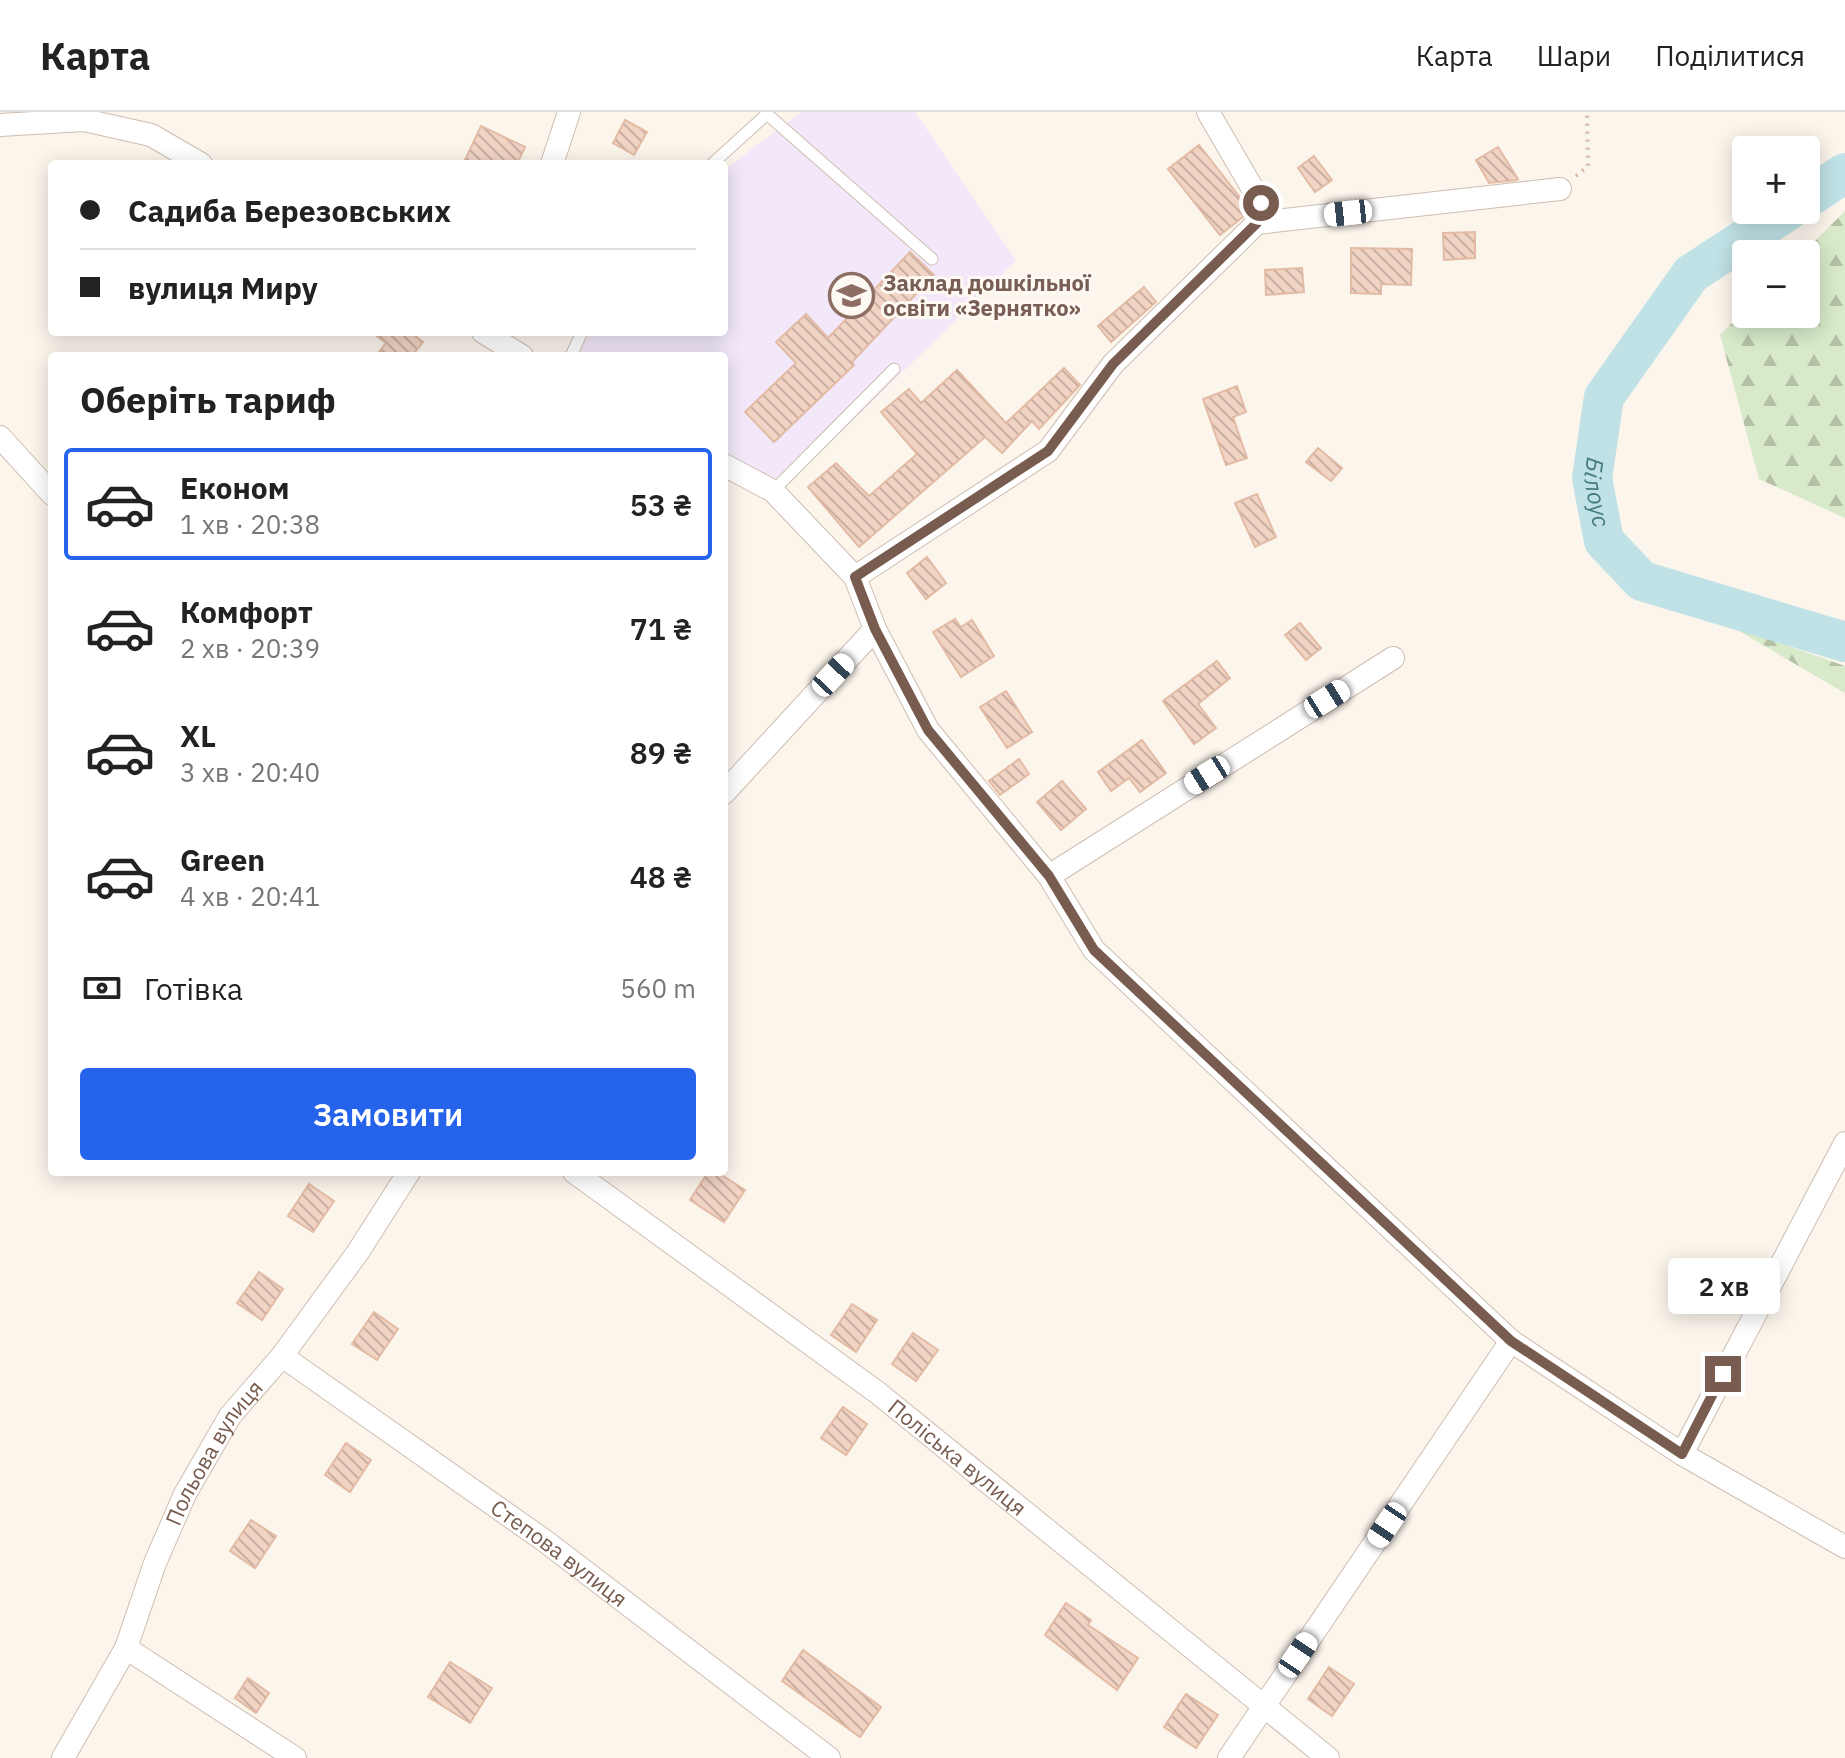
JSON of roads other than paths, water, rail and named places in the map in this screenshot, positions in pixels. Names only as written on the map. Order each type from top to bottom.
[{"type":"street","points":[[553,160],[569,112]]},
{"type":"street","points":[[855,577],[1048,451],[1113,364],[1257,223],[1261,203],[1208,112]]},
{"type":"street","points":[[0,125],[87,116],[151,135],[194,160]]},
{"type":"street","points":[[1257,223],[1560,189]]},
{"type":"street","points":[[490,336],[516,352]]},
{"type":"street","points":[[0,437],[48,490]]},
{"type":"street","points":[[728,467],[773,491],[855,577],[875,629],[928,730],[1049,876],[1094,950],[1511,1341],[1682,1454],[1845,1547]]},
{"type":"street","points":[[728,789],[875,629]]},
{"type":"street","points":[[1049,876],[1393,658]]},
{"type":"street","points":[[1682,1454],[1845,1143]]},
{"type":"street","name":"Польова вулиця","points":[[63,1758],[126,1648],[155,1563],[185,1494],[230,1416],[282,1356],[358,1252],[406,1176]]},
{"type":"street","name":"Поліська вулиця","points":[[580,1176],[878,1393],[1328,1758]]},
{"type":"street","points":[[1229,1758],[1511,1341]]},
{"type":"street","name":"Степова вулиця","points":[[282,1356],[545,1541],[829,1758]]},
{"type":"street","points":[[126,1648],[295,1758]]},
{"type":"lane","points":[[716,160],[767,114],[932,259]]},
{"type":"lane","points":[[773,491],[894,369]]},
{"type":"waterway","name":"Білоус","points":[[1820,190],[1845,173]]},
{"type":"waterway","name":"Білоус","points":[[1768,224],[1691,274],[1604,397],[1592,478],[1604,541],[1642,581],[1845,642]]},
{"type":"place","name":"Заклад дошкільної освіти «Зернятко»","points":[[852,296]]}]
